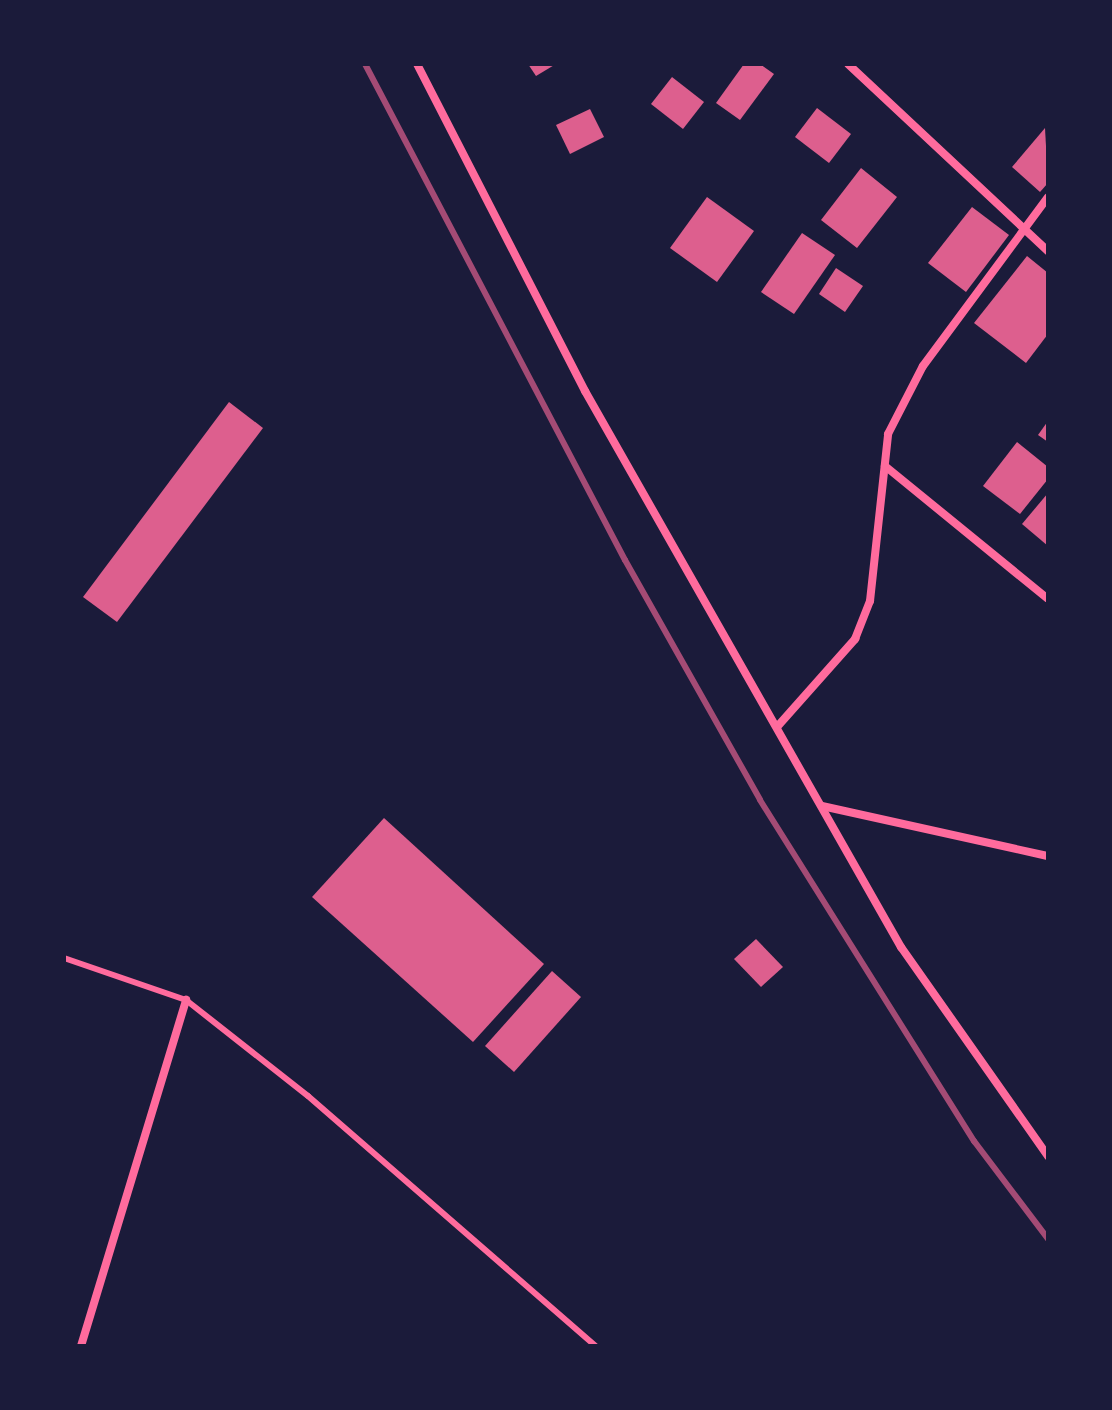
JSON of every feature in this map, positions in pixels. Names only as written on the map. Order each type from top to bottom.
[{"type":"street","points":[[417,64],[585,391],[901,947],[1048,1156]]},
{"type":"street","points":[[848,64],[1048,251]]},
{"type":"street","points":[[777,727],[855,639],[870,601],[888,434],[923,366],[1021,228],[1048,197]]},
{"type":"street","points":[[885,466],[1048,599]]},
{"type":"street","points":[[822,806],[1048,856]]},
{"type":"street","points":[[81,1346],[186,1000]]},
{"type":"lane","points":[[64,958],[186,1000],[308,1096],[596,1346]]},
{"type":"building","points":[[528,64],[556,64],[536,76]]},
{"type":"building","points":[[744,64],[760,64],[774,74],[740,120],[716,103]]},
{"type":"building","points":[[672,77],[704,102],[683,129],[651,104]]},
{"type":"building","points":[[817,108],[851,134],[829,163],[795,137]]},
{"type":"building","points":[[590,109],[604,137],[570,154],[556,125]]},
{"type":"building","points":[[1045,128],[1048,183],[1040,192],[1012,167]]},
{"type":"building","points":[[861,168],[897,197],[857,248],[821,220]]},
{"type":"building","points":[[707,197],[754,231],[717,282],[670,248]]},
{"type":"building","points":[[972,207],[1009,235],[966,292],[928,263]]},
{"type":"building","points":[[802,233],[835,255],[794,314],[761,292]]},
{"type":"building","points":[[1027,256],[1048,273],[1048,334],[1026,363],[974,323]]},
{"type":"building","points":[[836,268],[863,286],[845,312],[819,294]]},
{"type":"building","points":[[229,402],[263,428],[117,622],[83,597]]},
{"type":"building","points":[[1048,421],[1048,442],[1038,435]]},
{"type":"building","points":[[1017,442],[1048,467],[1048,479],[1020,514],[983,486]]},
{"type":"building","points":[[1048,493],[1048,546],[1022,524]]},
{"type":"building","points":[[384,818],[544,964],[473,1042],[312,897]]},
{"type":"building","points":[[756,939],[783,967],[761,987],[734,959]]},
{"type":"building","points":[[552,971],[581,997],[514,1072],[485,1046]]},
{"type":"railway","points":[[365,64],[625,560],[760,800],[974,1141],[1048,1239]]}]
